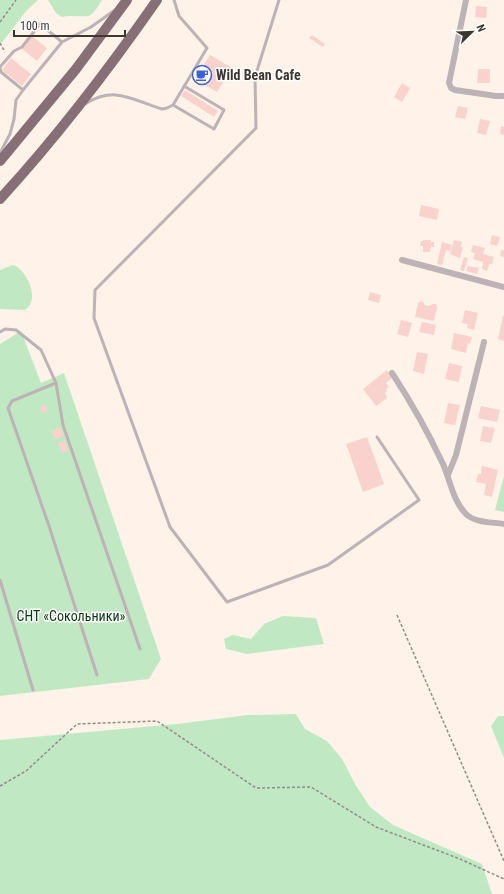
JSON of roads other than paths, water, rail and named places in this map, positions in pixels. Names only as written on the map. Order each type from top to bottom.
[{"type":"highway","points":[[0,162],[76,69],[127,0]]},
{"type":"highway","points":[[0,199],[95,84],[131,37],[156,0]]},
{"type":"street","points":[[466,0],[449,83],[451,88],[455,90],[504,96]]},
{"type":"street","points":[[402,260],[504,287]]},
{"type":"street","points":[[448,475],[456,455],[484,342]]},
{"type":"street","points":[[392,373],[424,426],[448,475],[460,507],[466,514],[474,519],[504,524]]},
{"type":"lane","points":[[0,153],[10,134],[14,119],[16,100],[62,42],[91,27],[127,0]]},
{"type":"lane","points":[[71,114],[86,103],[105,95],[120,94],[162,109],[173,105],[207,48],[179,16],[174,0]]},
{"type":"lane","points":[[279,0],[255,76],[256,128],[95,290],[94,318],[170,527],[227,602],[328,565],[419,500],[377,437]]},
{"type":"lane","points":[[23,90],[1,72],[0,67],[14,51],[22,47],[40,24],[62,42]]},
{"type":"lane","points":[[173,105],[214,129],[224,110],[184,86]]},
{"type":"lane","points":[[0,332],[5,329],[16,330],[41,350],[56,383],[63,425],[140,649]]},
{"type":"lane","points":[[56,383],[12,402],[8,408],[49,526],[97,675]]},
{"type":"lane","points":[[0,580],[33,690]]},
{"type":"place","name":"Wild Bean Cafe","points":[[202,75]]},
{"type":"park label","name":"СНТ «Сокольники»","points":[[71,616]]}]
